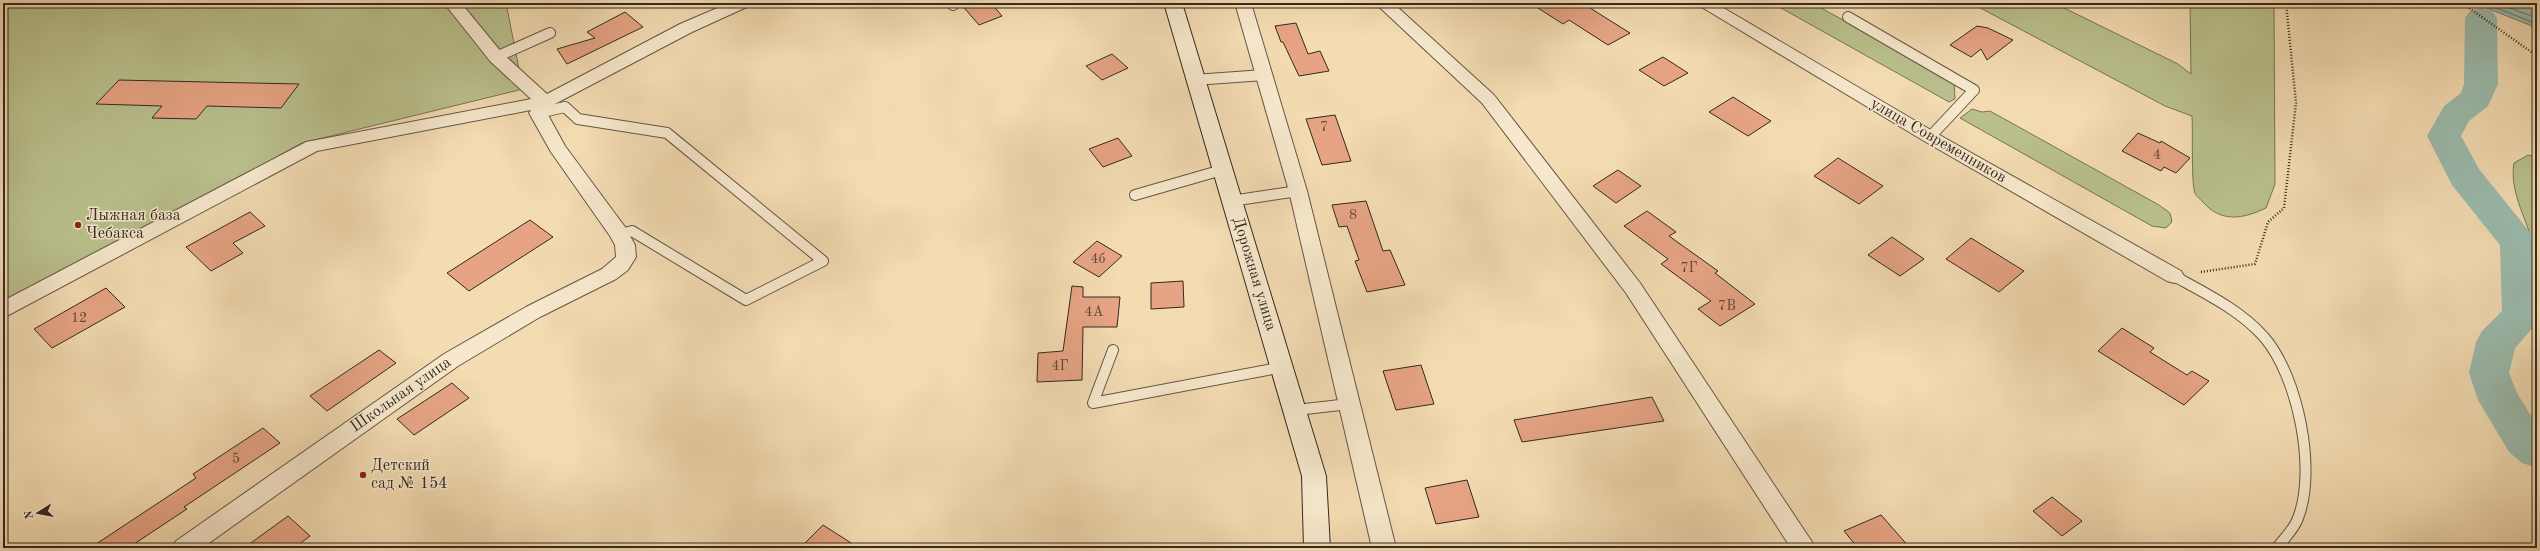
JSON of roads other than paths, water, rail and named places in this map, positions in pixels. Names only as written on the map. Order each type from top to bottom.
[{"type":"street","points":[[452,3],[496,57],[542,107],[557,148],[580,182],[620,234]]},
{"type":"street","points":[[3,310],[312,146],[542,107],[686,28],[743,3]]},
{"type":"street","name":"Дорожная улица","points":[[1173,3],[1194,80],[1296,410],[1314,476],[1317,548]]},
{"type":"street","points":[[1243,3],[1298,191],[1384,548]]},
{"type":"street","points":[[1383,3],[1488,99],[1633,288],[1804,548]]},
{"type":"street","name":"улица Современников","points":[[1703,3],[1930,138],[2174,276]]},
{"type":"street","name":"Школьная улица","points":[[184,548],[451,360],[533,312],[610,274],[621,265],[626,256],[625,245],[620,234]]},
{"type":"lane","points":[[1848,17],[1974,90],[1930,138]]},
{"type":"lane","points":[[496,57],[550,33]]},
{"type":"lane","points":[[1194,80],[1264,75]]},
{"type":"lane","points":[[542,107],[565,107],[578,119],[667,133],[823,261],[746,300],[632,231],[620,234]]},
{"type":"lane","points":[[1135,195],[1222,170]]},
{"type":"lane","points":[[1231,201],[1298,191]]},
{"type":"lane","points":[[2174,276],[2235,310],[2265,337],[2284,365],[2298,410],[2305,472],[2299,517],[2277,548]]},
{"type":"lane","points":[[1113,350],[1093,403],[1283,368]]},
{"type":"lane","points":[[1296,410],[1350,404]]},
{"type":"water","points":[[2474,3],[2537,3],[2537,28]]},
{"type":"waterway","points":[[2481,18],[2481,84],[2476,98],[2456,114],[2444,136],[2465,176],[2519,242],[2522,315],[2496,342],[2489,373],[2499,400],[2524,440],[2537,451]]},
{"type":"place","name":"Лыжная база Чебакса","points":[[78,225]]},
{"type":"place","name":"Детский сад № 154","points":[[363,475]]}]
